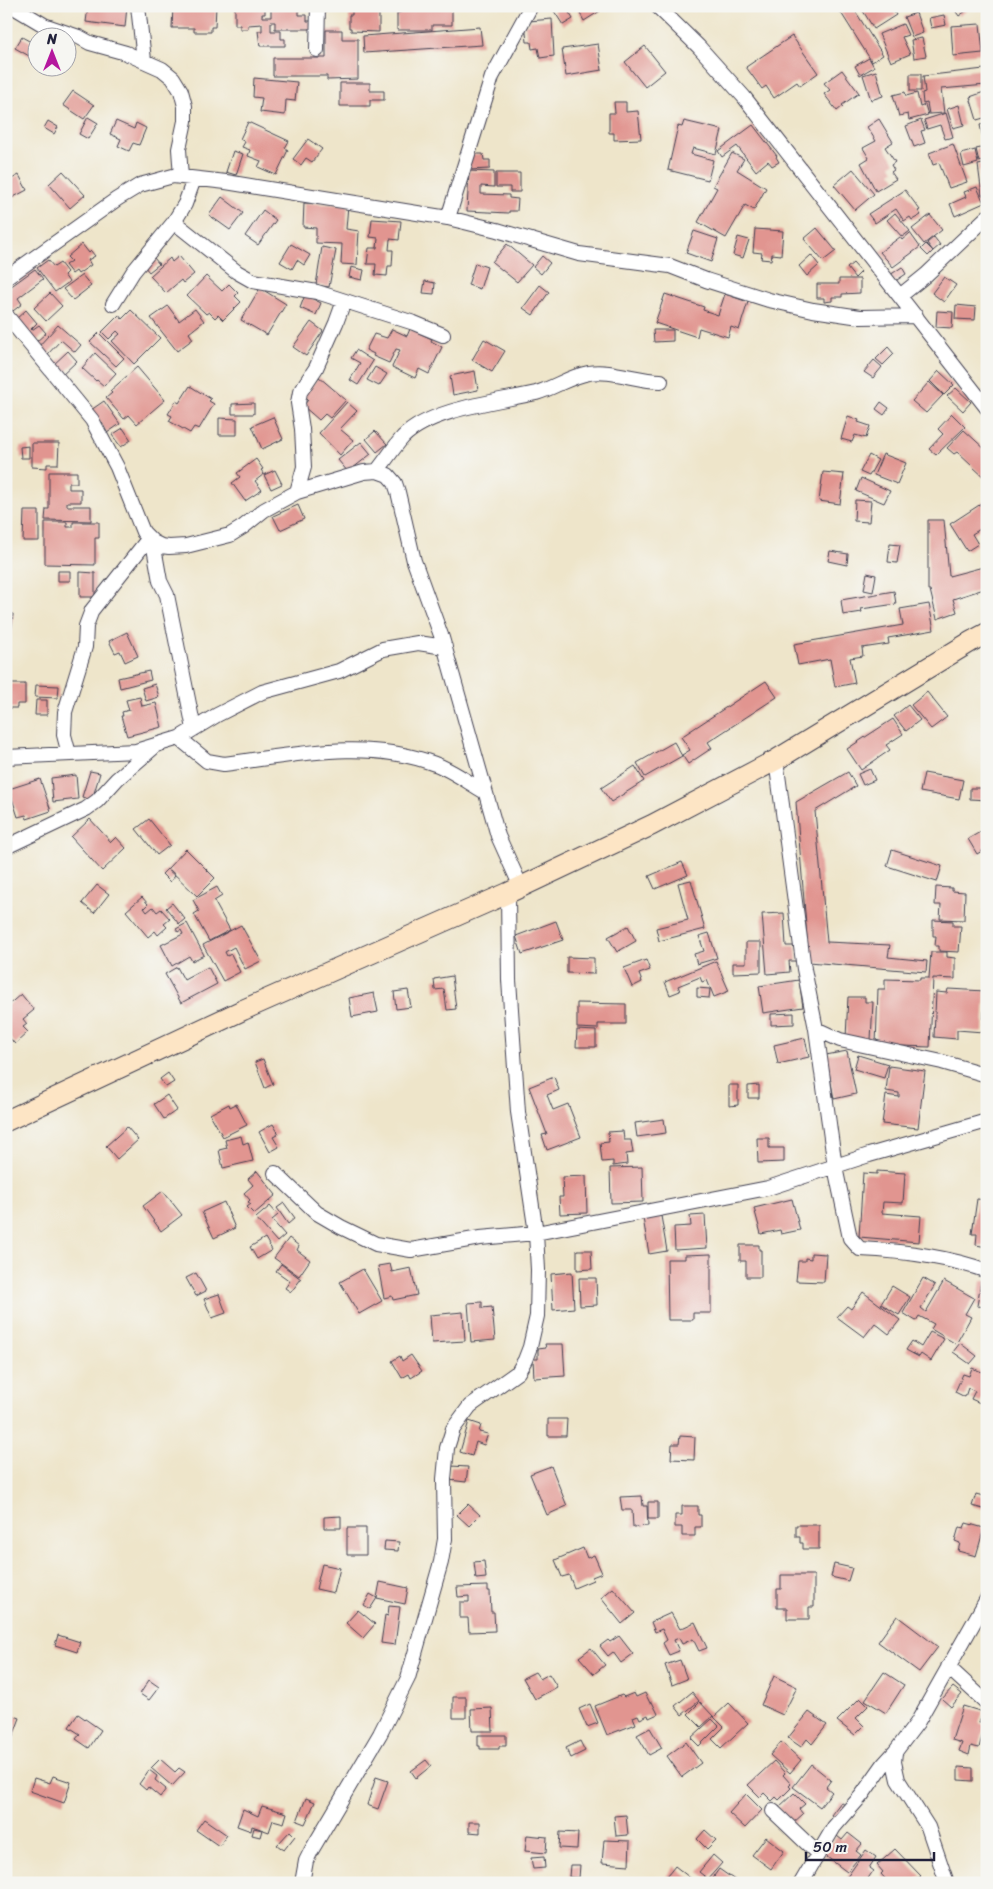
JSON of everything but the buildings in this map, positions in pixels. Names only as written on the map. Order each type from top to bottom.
[{"type":"main road","points":[[6,1121],[243,1010],[515,890],[652,825],[776,760],[987,633]]},
{"type":"street","points":[[12,6],[44,25],[79,37],[90,43],[113,48],[144,60],[162,69],[173,78],[182,90],[185,121],[179,149],[187,178],[185,204],[174,222],[133,272],[113,304]]},
{"type":"street","points":[[138,6],[144,60]]},
{"type":"street","points":[[317,50],[318,6]]},
{"type":"street","points":[[448,218],[492,77],[531,6]]},
{"type":"street","points":[[657,6],[699,47],[744,97],[987,408]]},
{"type":"street","points":[[6,278],[117,199],[140,185],[173,176],[226,182],[448,218],[579,254],[670,266],[706,280],[769,300],[813,310],[860,317],[916,316]]},
{"type":"street","points":[[900,296],[926,275],[987,217]]},
{"type":"street","points":[[174,222],[237,272],[253,281],[317,292],[414,323],[443,335]]},
{"type":"street","points":[[297,492],[304,467],[302,429],[298,403],[300,392],[316,368],[344,301]]},
{"type":"street","points":[[6,315],[92,420],[117,467],[143,532],[151,540],[169,547],[186,546],[230,535],[264,510],[297,492],[364,472],[377,470],[388,475],[395,483],[414,561],[444,648],[515,890],[509,980],[518,1112],[536,1232],[538,1270],[537,1316],[525,1360],[518,1372],[470,1406],[453,1429],[447,1448],[444,1539],[441,1562],[408,1678],[380,1734],[311,1851],[306,1861],[302,1883]]},
{"type":"street","points":[[377,470],[404,436],[428,420],[446,413],[536,393],[589,373],[602,372],[641,380],[661,380]]},
{"type":"street","points":[[151,540],[160,581],[167,595],[194,729]]},
{"type":"street","points":[[69,754],[64,735],[65,712],[85,647],[86,626],[92,610],[151,540]]},
{"type":"street","points":[[6,758],[136,751],[153,747],[180,738],[216,715],[262,692],[339,670],[383,649],[418,643],[444,648]]},
{"type":"street","points":[[180,738],[207,761],[224,764],[346,749],[398,753],[437,764],[485,792]]},
{"type":"street","points":[[6,847],[92,805],[117,779],[153,747]]},
{"type":"street","points":[[776,760],[804,969],[816,1029],[835,1167],[850,1238],[860,1249],[886,1250],[963,1262],[987,1271]]},
{"type":"street","points":[[816,1029],[840,1040],[942,1062],[987,1075]]},
{"type":"street","points":[[275,1173],[317,1213],[376,1244],[411,1250],[480,1238],[536,1232],[768,1188],[869,1155],[987,1121]]},
{"type":"street","points":[[801,1883],[834,1827],[862,1795],[884,1764],[896,1752],[917,1722],[987,1599]]},
{"type":"street","points":[[948,1666],[987,1703]]},
{"type":"street","points":[[896,1752],[894,1762],[898,1780],[928,1827],[947,1883]]},
{"type":"street","points":[[773,1811],[817,1853]]}]
